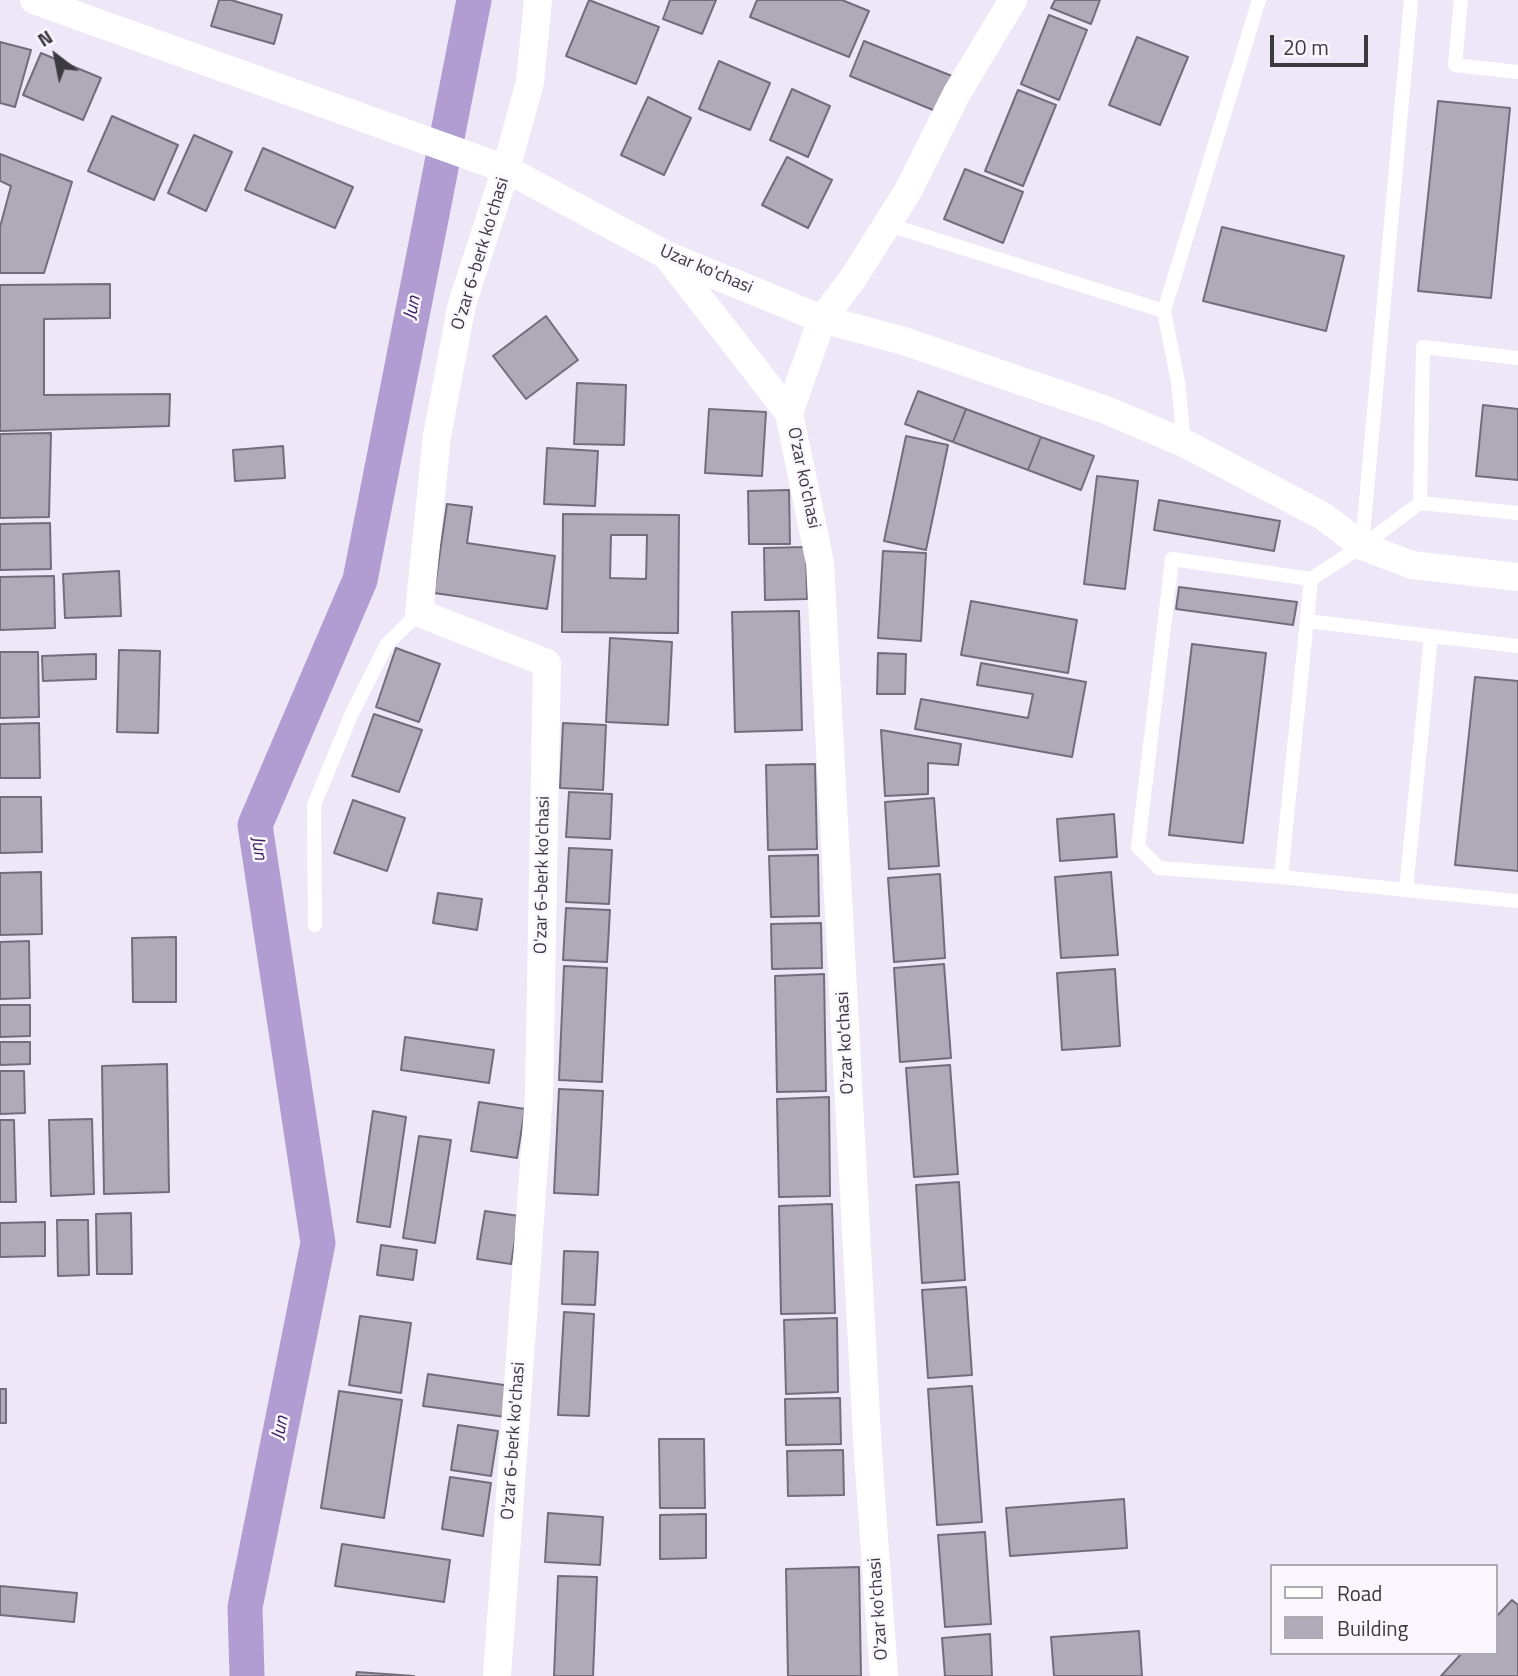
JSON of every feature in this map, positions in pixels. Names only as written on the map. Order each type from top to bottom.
[{"type":"street","name":"Uzar ko'chasi","points":[[34,0],[494,165],[666,254],[822,319]]},
{"type":"street","points":[[494,165],[530,82],[538,0]]},
{"type":"street","points":[[789,413],[822,319],[852,280],[908,191],[957,93],[1013,0]]},
{"type":"street","name":"O'zar 6-berk ko'chasi","points":[[494,165],[462,304],[438,436],[419,613],[547,663],[539,1094],[497,1676]]},
{"type":"street","points":[[666,254],[789,413]]},
{"type":"street","points":[[822,319],[904,341],[1094,405],[1184,443],[1323,516],[1362,547],[1412,565],[1518,578]]},
{"type":"street","name":"O'zar ko'chasi","points":[[789,413],[820,563],[867,1440],[884,1676]]},
{"type":"lane","points":[[1184,443],[1178,383],[1164,311],[1259,0]]},
{"type":"lane","points":[[1362,547],[1411,0]]},
{"type":"lane","points":[[1461,0],[1455,65],[1518,72]]},
{"type":"lane","points":[[886,223],[1164,311]]},
{"type":"lane","points":[[1420,503],[1423,347],[1518,358]]},
{"type":"lane","points":[[1518,513],[1420,503],[1362,547],[1311,579],[1172,559],[1138,848],[1159,868],[1281,877],[1518,901]]},
{"type":"lane","points":[[1281,877],[1311,579]]},
{"type":"lane","points":[[315,925],[314,805],[352,713],[387,644],[419,613]]},
{"type":"lane","points":[[1308,621],[1518,646]]},
{"type":"lane","points":[[1406,890],[1431,636]]},
{"type":"building","points":[[219,0],[231,0],[282,15],[274,44],[211,26]]},
{"type":"building","points":[[589,0],[659,27],[636,84],[566,56]]},
{"type":"building","points":[[670,0],[716,0],[702,34],[663,19]]},
{"type":"building","points":[[757,0],[842,0],[869,11],[849,57],[750,17]]},
{"type":"building","points":[[1055,0],[1100,0],[1091,24],[1051,8]]},
{"type":"building","points":[[1049,15],[1087,30],[1059,100],[1021,84]]},
{"type":"building","points":[[1137,37],[1188,57],[1160,125],[1109,105]]},
{"type":"building","points":[[864,41],[952,76],[938,112],[850,76]]},
{"type":"building","points":[[0,42],[31,50],[15,107],[0,103]]},
{"type":"building","points":[[41,53],[101,78],[83,120],[23,95]]},
{"type":"building","points":[[719,61],[770,83],[750,130],[699,109]]},
{"type":"building","points":[[792,89],[830,106],[808,157],[770,140]]},
{"type":"building","points":[[1018,90],[1056,105],[1023,186],[985,171]]},
{"type":"building","points":[[648,97],[691,118],[664,175],[621,155]]},
{"type":"building","points":[[1438,101],[1510,108],[1491,298],[1418,291]]},
{"type":"building","points":[[112,116],[178,145],[154,200],[88,171]]},
{"type":"building","points":[[194,135],[232,152],[206,211],[168,193]]},
{"type":"building","points":[[263,148],[353,187],[335,228],[245,190]]},
{"type":"building","points":[[0,154],[72,182],[44,273],[0,273],[0,227],[11,186],[0,181]]},
{"type":"building","points":[[787,157],[832,180],[808,228],[762,205]]},
{"type":"building","points":[[965,169],[1023,192],[1003,243],[944,219]]},
{"type":"building","points":[[1222,227],[1344,256],[1326,331],[1203,301]]},
{"type":"building","points":[[110,284],[110,318],[44,319],[44,395],[170,394],[169,426],[0,431],[0,285]]},
{"type":"building","points":[[546,316],[578,360],[526,399],[493,356]]},
{"type":"building","points":[[577,383],[626,385],[624,445],[574,444]]},
{"type":"building","points":[[918,391],[966,409],[953,442],[905,424]]},
{"type":"building","points":[[1483,405],[1518,409],[1518,480],[1476,476]]},
{"type":"building","points":[[709,409],[766,412],[762,476],[705,473]]},
{"type":"building","points":[[966,409],[1041,437],[1028,470],[953,442]]},
{"type":"building","points":[[51,433],[49,517],[0,518],[0,434]]},
{"type":"building","points":[[906,436],[948,445],[926,550],[884,541]]},
{"type":"building","points":[[1041,437],[1094,456],[1081,490],[1028,470]]},
{"type":"building","points":[[283,446],[285,478],[235,481],[233,450]]},
{"type":"building","points":[[547,448],[598,451],[595,506],[544,504]]},
{"type":"building","points":[[1097,476],[1138,481],[1125,589],[1084,584]]},
{"type":"building","points":[[789,490],[790,544],[749,544],[748,491]]},
{"type":"building","points":[[1159,500],[1280,521],[1274,551],[1154,530]]},
{"type":"building","points":[[447,504],[472,507],[467,543],[555,556],[547,609],[434,593]]},
{"type":"building","points":[[563,514],[679,515],[678,633],[562,632]],"holes":[[[611,535],[647,535],[646,579],[610,578]]]},
{"type":"building","points":[[50,523],[51,569],[0,570],[0,524]]},
{"type":"building","points":[[806,547],[807,599],[765,600],[764,548]]},
{"type":"building","points":[[883,551],[926,553],[921,641],[878,638]]},
{"type":"building","points":[[119,571],[121,616],[65,618],[63,574]]},
{"type":"building","points":[[54,576],[55,628],[0,630],[0,577]]},
{"type":"building","points":[[1179,587],[1297,602],[1293,625],[1176,609]]},
{"type":"building","points":[[971,601],[1077,620],[1068,673],[961,655]]},
{"type":"building","points":[[799,611],[802,730],[735,732],[732,612]]},
{"type":"building","points":[[610,638],[672,642],[668,725],[606,722]]},
{"type":"building","points":[[1192,644],[1266,653],[1243,843],[1169,835]]},
{"type":"building","points":[[396,648],[440,664],[419,722],[376,707]]},
{"type":"building","points":[[119,650],[160,651],[158,733],[117,732]]},
{"type":"building","points":[[0,652],[38,652],[39,717],[0,718]]},
{"type":"building","points":[[878,653],[906,654],[905,694],[877,694]]},
{"type":"building","points":[[96,654],[96,679],[43,681],[42,656]]},
{"type":"building","points":[[981,663],[1086,682],[1072,757],[915,729],[921,699],[1028,718],[1033,694],[977,685]]},
{"type":"building","points":[[1475,677],[1518,681],[1518,871],[1455,865]]},
{"type":"building","points":[[374,714],[422,730],[399,792],[352,776]]},
{"type":"building","points":[[39,723],[40,778],[0,778],[0,724]]},
{"type":"building","points":[[563,723],[606,725],[603,790],[560,788]]},
{"type":"building","points":[[881,730],[961,744],[958,765],[928,763],[928,794],[885,796]]},
{"type":"building","points":[[815,764],[817,849],[768,850],[766,765]]},
{"type":"building","points":[[569,792],[612,794],[610,839],[566,837]]},
{"type":"building","points":[[0,797],[41,797],[42,852],[0,853]]},
{"type":"building","points":[[934,798],[939,866],[889,869],[885,802]]},
{"type":"building","points":[[353,800],[405,818],[387,871],[334,853]]},
{"type":"building","points":[[1114,814],[1117,857],[1060,861],[1057,819]]},
{"type":"building","points":[[569,848],[612,850],[609,904],[566,902]]},
{"type":"building","points":[[818,855],[819,916],[771,917],[769,856]]},
{"type":"building","points":[[41,872],[42,934],[0,935],[0,873]]},
{"type":"building","points":[[1111,872],[1118,955],[1061,958],[1055,877]]},
{"type":"building","points":[[940,874],[945,958],[894,962],[888,878]]},
{"type":"building","points":[[438,893],[482,899],[477,930],[433,923]]},
{"type":"building","points":[[566,908],[610,910],[607,962],[563,960]]},
{"type":"building","points":[[821,923],[822,968],[772,969],[771,924]]},
{"type":"building","points":[[176,937],[176,1002],[133,1002],[132,938]]},
{"type":"building","points":[[29,941],[30,998],[0,999],[0,942]]},
{"type":"building","points":[[944,964],[951,1058],[900,1062],[894,968]]},
{"type":"building","points":[[564,966],[607,968],[602,1082],[559,1080]]},
{"type":"building","points":[[1115,969],[1120,1046],[1062,1050],[1057,973]]},
{"type":"building","points":[[824,974],[826,1091],[777,1092],[775,976]]},
{"type":"building","points":[[0,1005],[30,1005],[30,1036],[0,1037]]},
{"type":"building","points":[[405,1037],[494,1050],[489,1083],[401,1070]]},
{"type":"building","points":[[0,1042],[30,1042],[30,1064],[0,1065]]},
{"type":"building","points":[[167,1064],[169,1192],[104,1194],[102,1066]]},
{"type":"building","points":[[950,1065],[958,1174],[914,1177],[906,1068]]},
{"type":"building","points":[[0,1071],[24,1071],[25,1113],[0,1114]]},
{"type":"building","points":[[559,1089],[603,1091],[598,1195],[554,1193]]},
{"type":"building","points":[[829,1097],[830,1196],[779,1197],[777,1099]]},
{"type":"building","points":[[479,1102],[525,1109],[517,1158],[471,1151]]},
{"type":"building","points":[[373,1111],[406,1117],[390,1227],[357,1222]]},
{"type":"building","points":[[92,1119],[94,1194],[51,1196],[49,1120]]},
{"type":"building","points":[[0,1120],[14,1120],[16,1202],[0,1202]]},
{"type":"building","points":[[419,1136],[451,1140],[435,1243],[403,1238]]},
{"type":"building","points":[[959,1182],[965,1280],[922,1283],[916,1185]]},
{"type":"building","points":[[832,1204],[835,1313],[781,1314],[779,1206]]},
{"type":"building","points":[[485,1211],[519,1216],[511,1264],[477,1259]]},
{"type":"building","points":[[131,1213],[132,1274],[97,1274],[96,1214]]},
{"type":"building","points":[[57,1220],[88,1220],[89,1275],[58,1276]]},
{"type":"building","points":[[45,1222],[45,1256],[0,1257],[0,1223]]},
{"type":"building","points":[[381,1245],[417,1250],[413,1280],[377,1275]]},
{"type":"building","points":[[564,1251],[598,1252],[595,1305],[562,1304]]},
{"type":"building","points":[[966,1287],[972,1375],[928,1378],[922,1290]]},
{"type":"building","points":[[564,1312],[594,1314],[589,1416],[558,1415]]},
{"type":"building","points":[[360,1316],[411,1323],[401,1393],[349,1385]]},
{"type":"building","points":[[837,1318],[838,1392],[786,1394],[784,1320]]},
{"type":"building","points":[[428,1374],[511,1386],[506,1417],[423,1406]]},
{"type":"building","points":[[972,1386],[982,1522],[937,1525],[928,1389]]},
{"type":"building","points":[[0,1389],[6,1389],[6,1423],[0,1423]]},
{"type":"building","points":[[339,1391],[402,1400],[384,1518],[321,1508]]},
{"type":"building","points":[[840,1398],[841,1444],[786,1445],[785,1399]]},
{"type":"building","points":[[458,1425],[498,1431],[491,1476],[451,1470]]},
{"type":"building","points":[[659,1439],[704,1439],[705,1508],[660,1508]]},
{"type":"building","points":[[843,1450],[844,1495],[788,1496],[787,1451]]},
{"type":"building","points":[[450,1477],[491,1483],[483,1536],[442,1529]]},
{"type":"building","points":[[1124,1499],[1127,1548],[1010,1556],[1006,1508]]},
{"type":"building","points":[[548,1513],[603,1517],[600,1565],[545,1562]]},
{"type":"building","points":[[706,1514],[706,1558],[660,1559],[660,1515]]},
{"type":"building","points":[[985,1532],[991,1624],[945,1627],[938,1535]]},
{"type":"building","points":[[342,1544],[450,1560],[444,1602],[335,1586]]},
{"type":"building","points":[[859,1567],[861,1676],[788,1676],[786,1569]]},
{"type":"building","points":[[558,1576],[597,1577],[593,1676],[554,1676]]},
{"type":"building","points":[[0,1586],[77,1593],[74,1622],[0,1615]]},
{"type":"building","points":[[1512,1600],[1518,1605],[1518,1676],[1441,1676],[1460,1655],[1497,1655],[1497,1616]]},
{"type":"building","points":[[1139,1631],[1142,1676],[1054,1676],[1051,1637]]},
{"type":"building","points":[[990,1634],[992,1676],[945,1676],[942,1638]]},
{"type":"building","points":[[357,1672],[414,1676],[356,1676]]},
{"type":"waterway","name":"Jun","points":[[247,1676],[245,1607],[318,1243],[255,825],[360,580],[474,0]]}]
